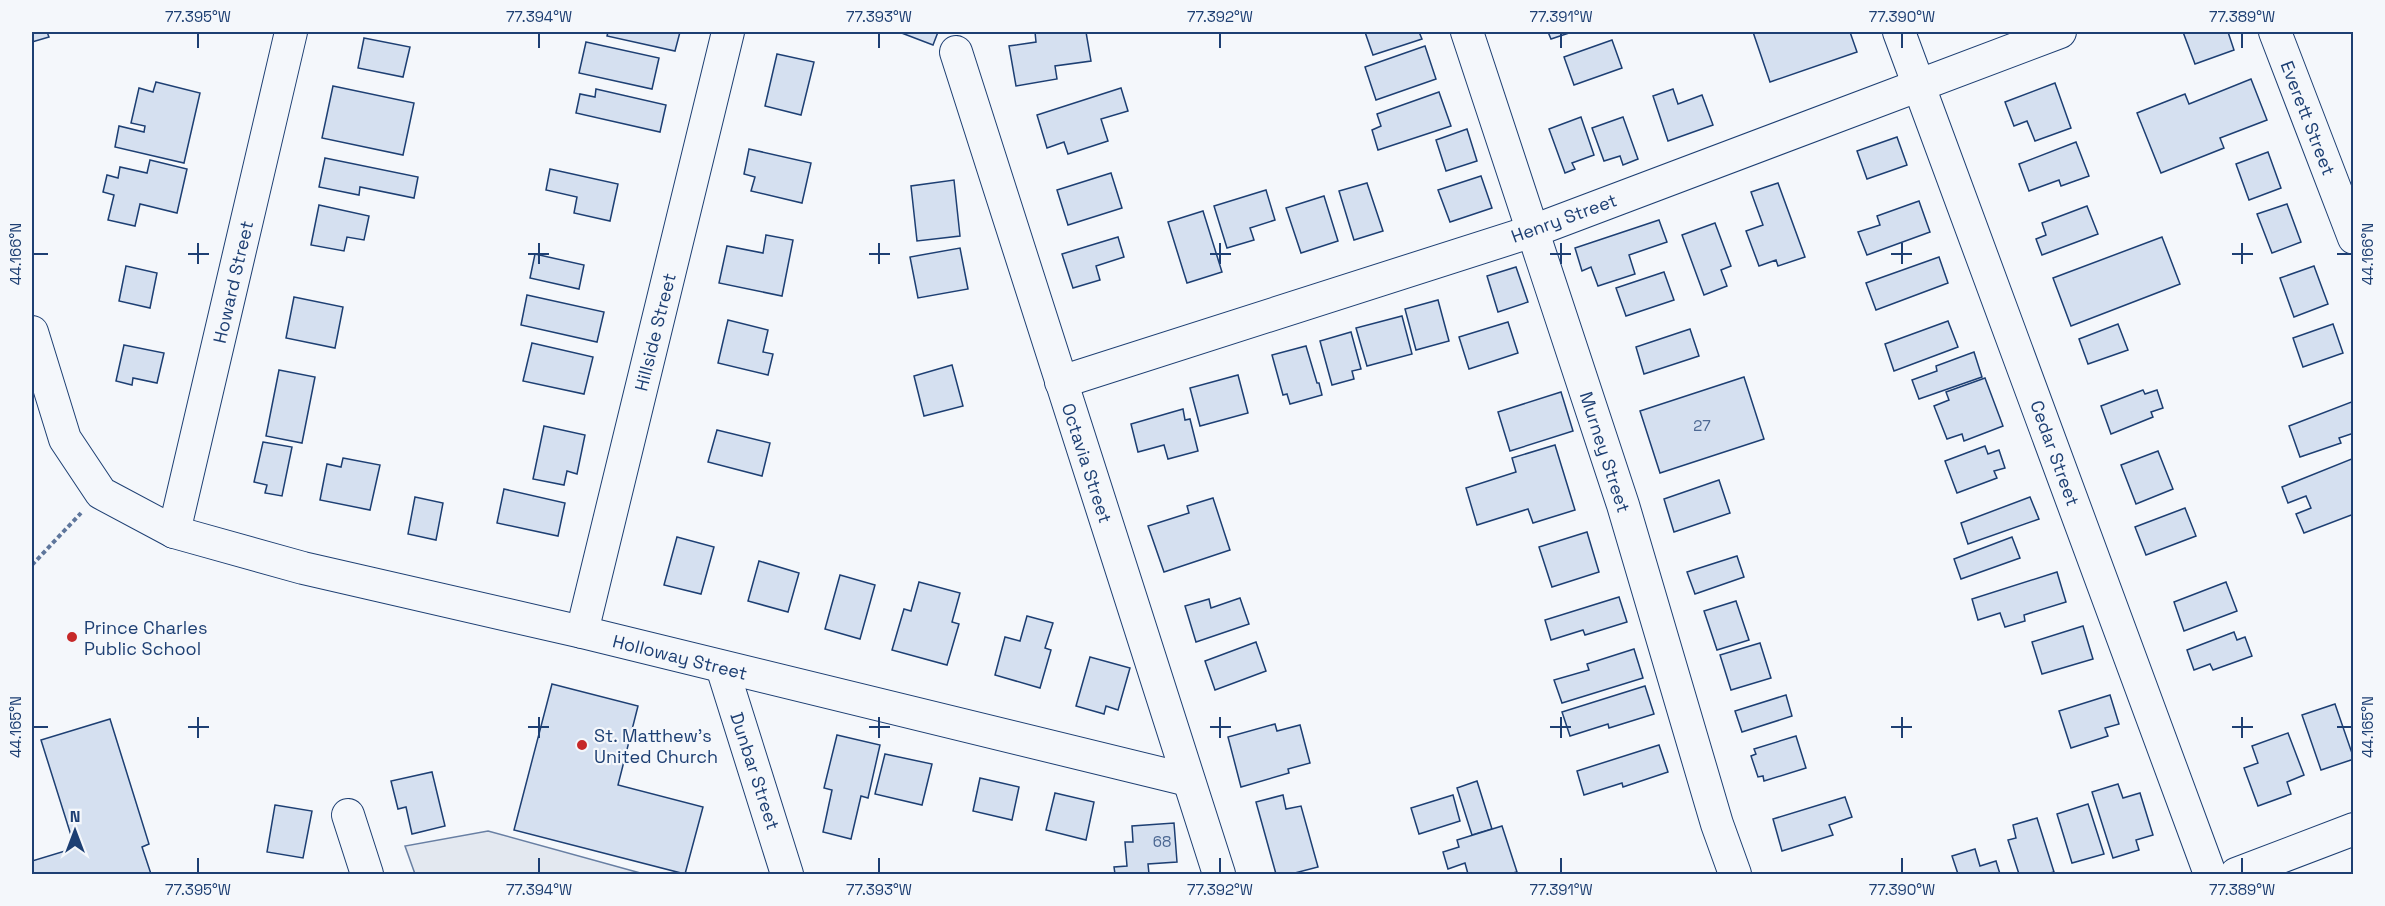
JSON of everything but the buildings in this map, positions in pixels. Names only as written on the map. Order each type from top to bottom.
[{"type":"street","name":"Howard Street","points":[[174,532],[291,32]]},
{"type":"street","name":"Hillside Street","points":[[582,632],[728,32]]},
{"type":"street","name":"Murney Street","points":[[1467,32],[1623,505],[1717,824],[1736,874]]},
{"type":"street","name":"Cedar Street","points":[[1899,32],[2210,874]]},
{"type":"street","name":"Henry Street","points":[[1061,382],[1533,231],[2060,32]]},
{"type":"street","name":"Everett Street","points":[[2275,32],[2354,238]]},
{"type":"street","name":"Octavia Street","points":[[956,52],[1219,874]]},
{"type":"street","points":[[32,332],[65,439],[101,493]]},
{"type":"street","name":"Holloway Street","points":[[101,493],[174,532],[303,568],[582,632],[1188,780]]},
{"type":"street","name":"Dunbar Street","points":[[722,667],[788,874]]},
{"type":"street","points":[[348,815],[367,874]]},
{"type":"street","points":[[2236,874],[2354,829]]},
{"type":"path","points":[[32,565],[101,493]]},
{"type":"shaded area","points":[[488,831],[644,874],[415,874],[405,846]]},
{"type":"place","name":"Prince Charles Public School","points":[[72,637]]},
{"type":"place","name":"St. Matthew's United Church","points":[[582,745]]}]
